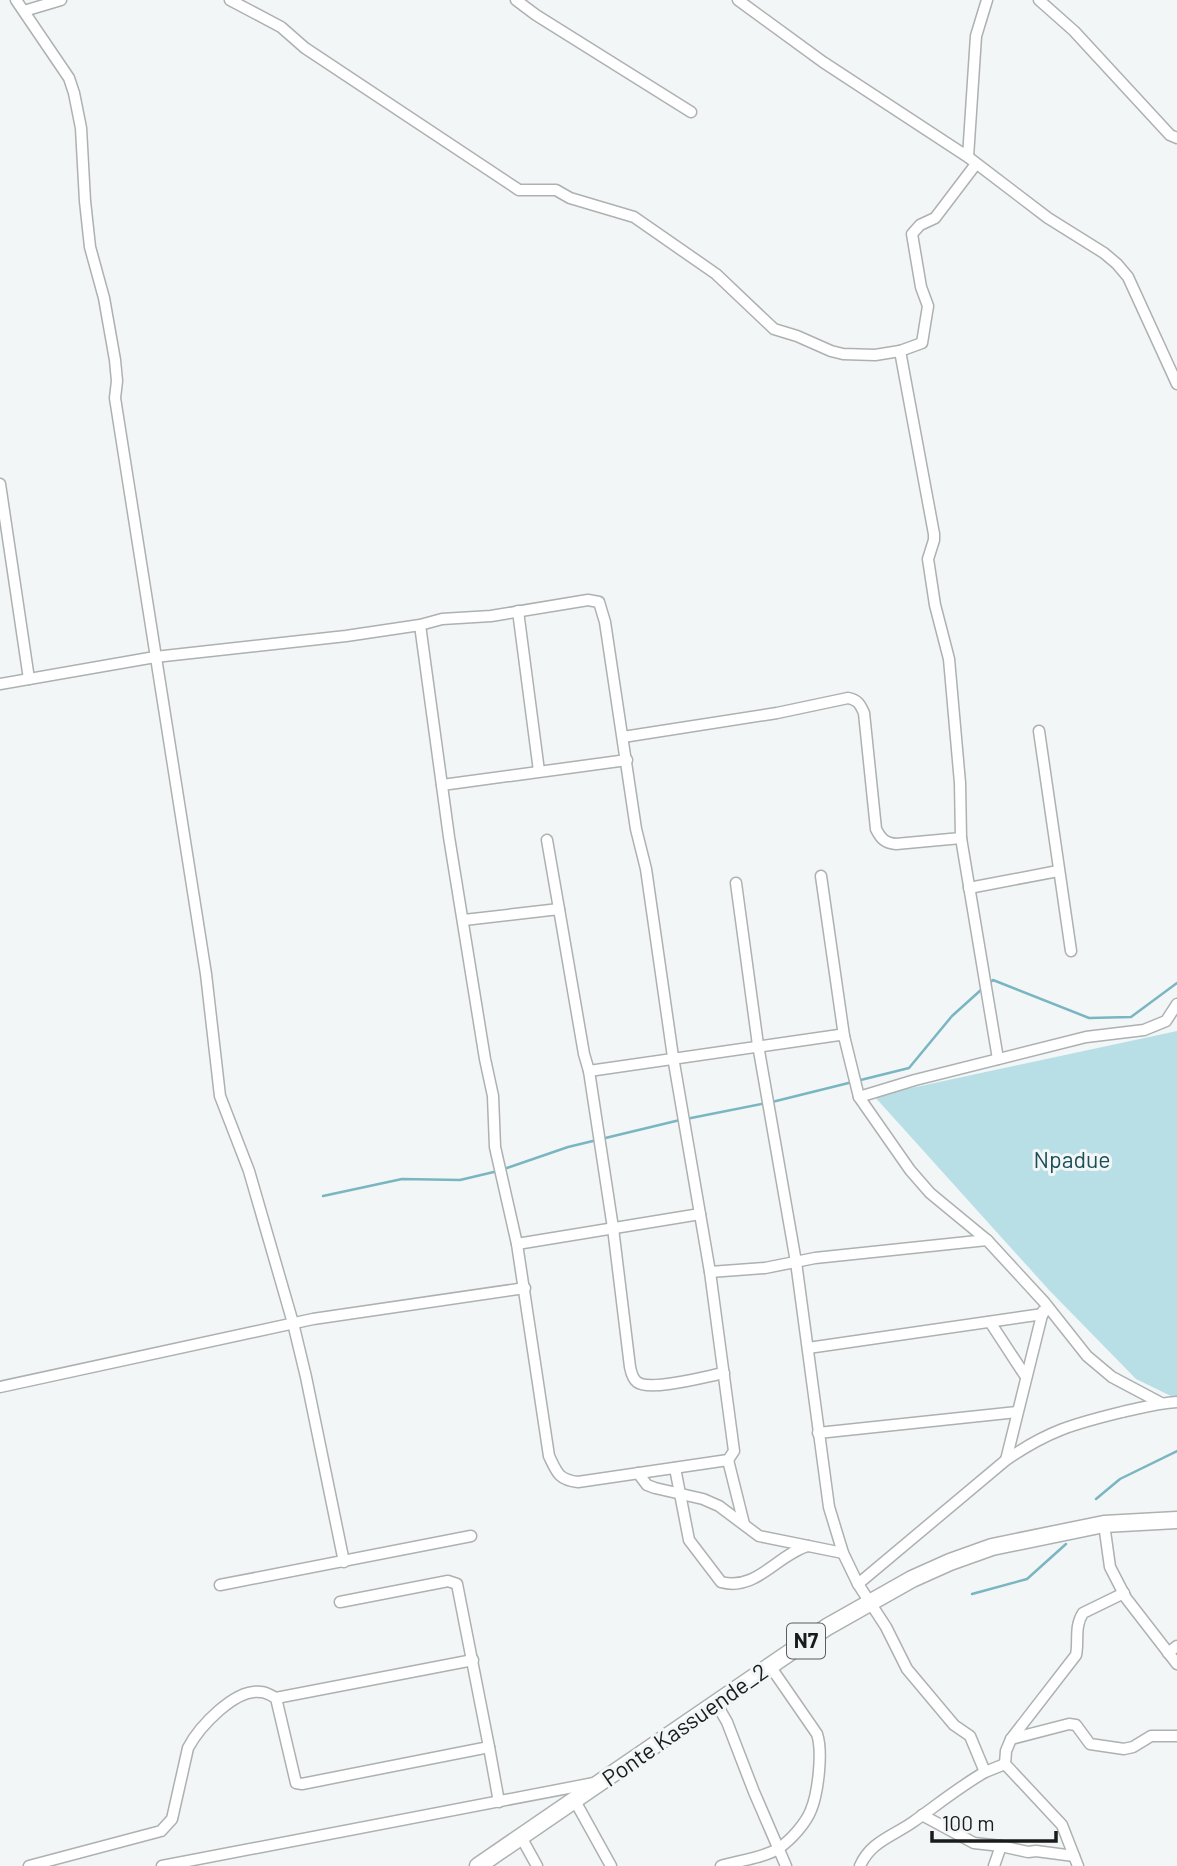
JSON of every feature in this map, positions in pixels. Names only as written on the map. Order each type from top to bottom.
[{"type":"highway","name":"Ponte Kassuende_2","points":[[478,1866],[827,1627],[869,1602],[950,1562],[992,1547],[1104,1524],[1177,1520]]},
{"type":"street","points":[[16,0],[69,78],[78,111],[90,247],[104,298],[115,360],[115,398],[206,974],[220,1096],[249,1171],[293,1323],[344,1562]]},
{"type":"street","points":[[24,11],[61,0]]},
{"type":"street","points":[[230,0],[281,27],[305,48],[519,190],[556,190],[570,198],[634,217],[716,274],[774,329],[843,354],[875,355],[900,351],[922,343],[928,311],[921,288],[912,234],[920,225],[935,218],[972,160],[976,36],[987,0]]},
{"type":"street","points":[[516,0],[691,112]]},
{"type":"street","points":[[738,0],[823,62],[972,160],[1048,218],[1117,264],[1128,277],[1177,384]]},
{"type":"street","points":[[1039,0],[1074,31],[1170,135],[1177,138]]},
{"type":"street","points":[[900,351],[934,540],[928,559],[935,605],[949,659],[960,783],[961,838],[998,1059]]},
{"type":"street","points":[[0,484],[29,679]]},
{"type":"street","points":[[0,684],[155,657],[346,636],[442,619],[588,600],[599,602],[606,622],[636,829],[646,869],[673,1057],[710,1272],[734,1451],[728,1460],[744,1525]]},
{"type":"street","points":[[518,611],[539,771]]},
{"type":"street","points":[[420,625],[442,785],[485,1059],[491,1081],[495,1147],[525,1288],[549,1456],[556,1472],[566,1480],[578,1482],[728,1460]]},
{"type":"street","points":[[624,737],[777,713],[848,698],[856,699],[864,713],[876,829],[881,838],[887,843],[896,844],[961,838]]},
{"type":"street","points":[[1039,731],[1071,951]]},
{"type":"street","points":[[442,785],[626,760]]},
{"type":"street","points":[[547,840],[589,1071],[613,1228],[629,1367],[637,1382],[646,1385],[724,1373]]},
{"type":"street","points":[[970,888],[1058,871]]},
{"type":"street","points":[[821,876],[844,1036],[859,1097],[910,1170],[930,1193],[986,1240],[1098,1367],[1161,1403]]},
{"type":"street","points":[[736,883],[758,1045],[796,1262],[829,1507],[843,1553],[907,1669],[954,1725],[970,1736],[985,1772]]},
{"type":"street","points":[[464,920],[559,909]]},
{"type":"street","points":[[859,1097],[1086,1037],[1144,1030],[1166,1021],[1177,1004]]},
{"type":"street","points":[[589,1071],[758,1045],[844,1036]]},
{"type":"street","points":[[517,1244],[700,1214]]},
{"type":"street","points":[[710,1272],[765,1268],[874,1251],[986,1240]]},
{"type":"street","points":[[0,1387],[293,1323],[525,1288]]},
{"type":"street","points":[[808,1348],[990,1322],[1044,1308]]},
{"type":"street","points":[[1006,1460],[1044,1308]]},
{"type":"street","points":[[990,1322],[1026,1377]]},
{"type":"street","points":[[858,1584],[1031,1442],[1071,1424],[1161,1403],[1177,1402]]},
{"type":"street","points":[[818,1433],[1017,1412]]},
{"type":"street","points":[[675,1468],[689,1540],[720,1581],[743,1582],[759,1576],[808,1546]]},
{"type":"street","points":[[638,1473],[647,1485],[703,1499],[719,1506],[759,1536],[843,1553]]},
{"type":"street","points":[[1104,1524],[1110,1567],[1124,1593],[1172,1649],[1177,1664]]},
{"type":"street","points":[[220,1585],[471,1536]]},
{"type":"street","points":[[340,1602],[448,1581],[457,1584],[499,1802]]},
{"type":"street","points":[[1076,1861],[1062,1825],[1005,1764],[1006,1751],[1011,1739],[1076,1655],[1079,1618],[1083,1613],[1124,1593]]},
{"type":"street","points":[[29,1866],[161,1831],[172,1819],[188,1748],[200,1730],[224,1706],[239,1696],[263,1692],[276,1698],[473,1660]]},
{"type":"street","points":[[721,1866],[779,1849],[803,1825],[811,1810],[821,1755],[817,1734],[770,1666]]},
{"type":"street","points":[[276,1698],[296,1783],[489,1747]]},
{"type":"street","points":[[716,1703],[727,1722],[786,1866]]},
{"type":"street","points":[[1011,1739],[1069,1724],[1076,1725],[1090,1744],[1114,1748],[1129,1749],[1155,1735],[1177,1736]]},
{"type":"street","points":[[860,1866],[863,1858],[882,1840],[958,1788],[1005,1764]]},
{"type":"street","points":[[162,1866],[605,1781]]},
{"type":"street","points":[[575,1801],[611,1866]]},
{"type":"street","points":[[922,1815],[965,1840],[1028,1853],[1036,1851],[1076,1861]]},
{"type":"street","points":[[521,1837],[537,1866]]},
{"type":"street","points":[[994,1866],[1001,1846]]},
{"type":"green space","name":"Npadue","points":[[1177,1031],[1177,1397],[1173,1397],[1136,1379],[1049,1290],[874,1096]]},
{"type":"waterway","points":[[987,985],[993,980],[1089,1018],[1131,1017],[1177,983]]},
{"type":"waterway","points":[[772,1102],[909,1068],[952,1016],[982,989]]},
{"type":"waterway","points":[[686,1119],[766,1103]]},
{"type":"waterway","points":[[504,1169],[568,1147],[680,1120]]},
{"type":"waterway","points":[[323,1196],[402,1179],[460,1180],[498,1171]]},
{"type":"waterway","points":[[1096,1499],[1120,1479],[1177,1451]]},
{"type":"waterway","points":[[972,1594],[1027,1579],[1066,1544]]}]
